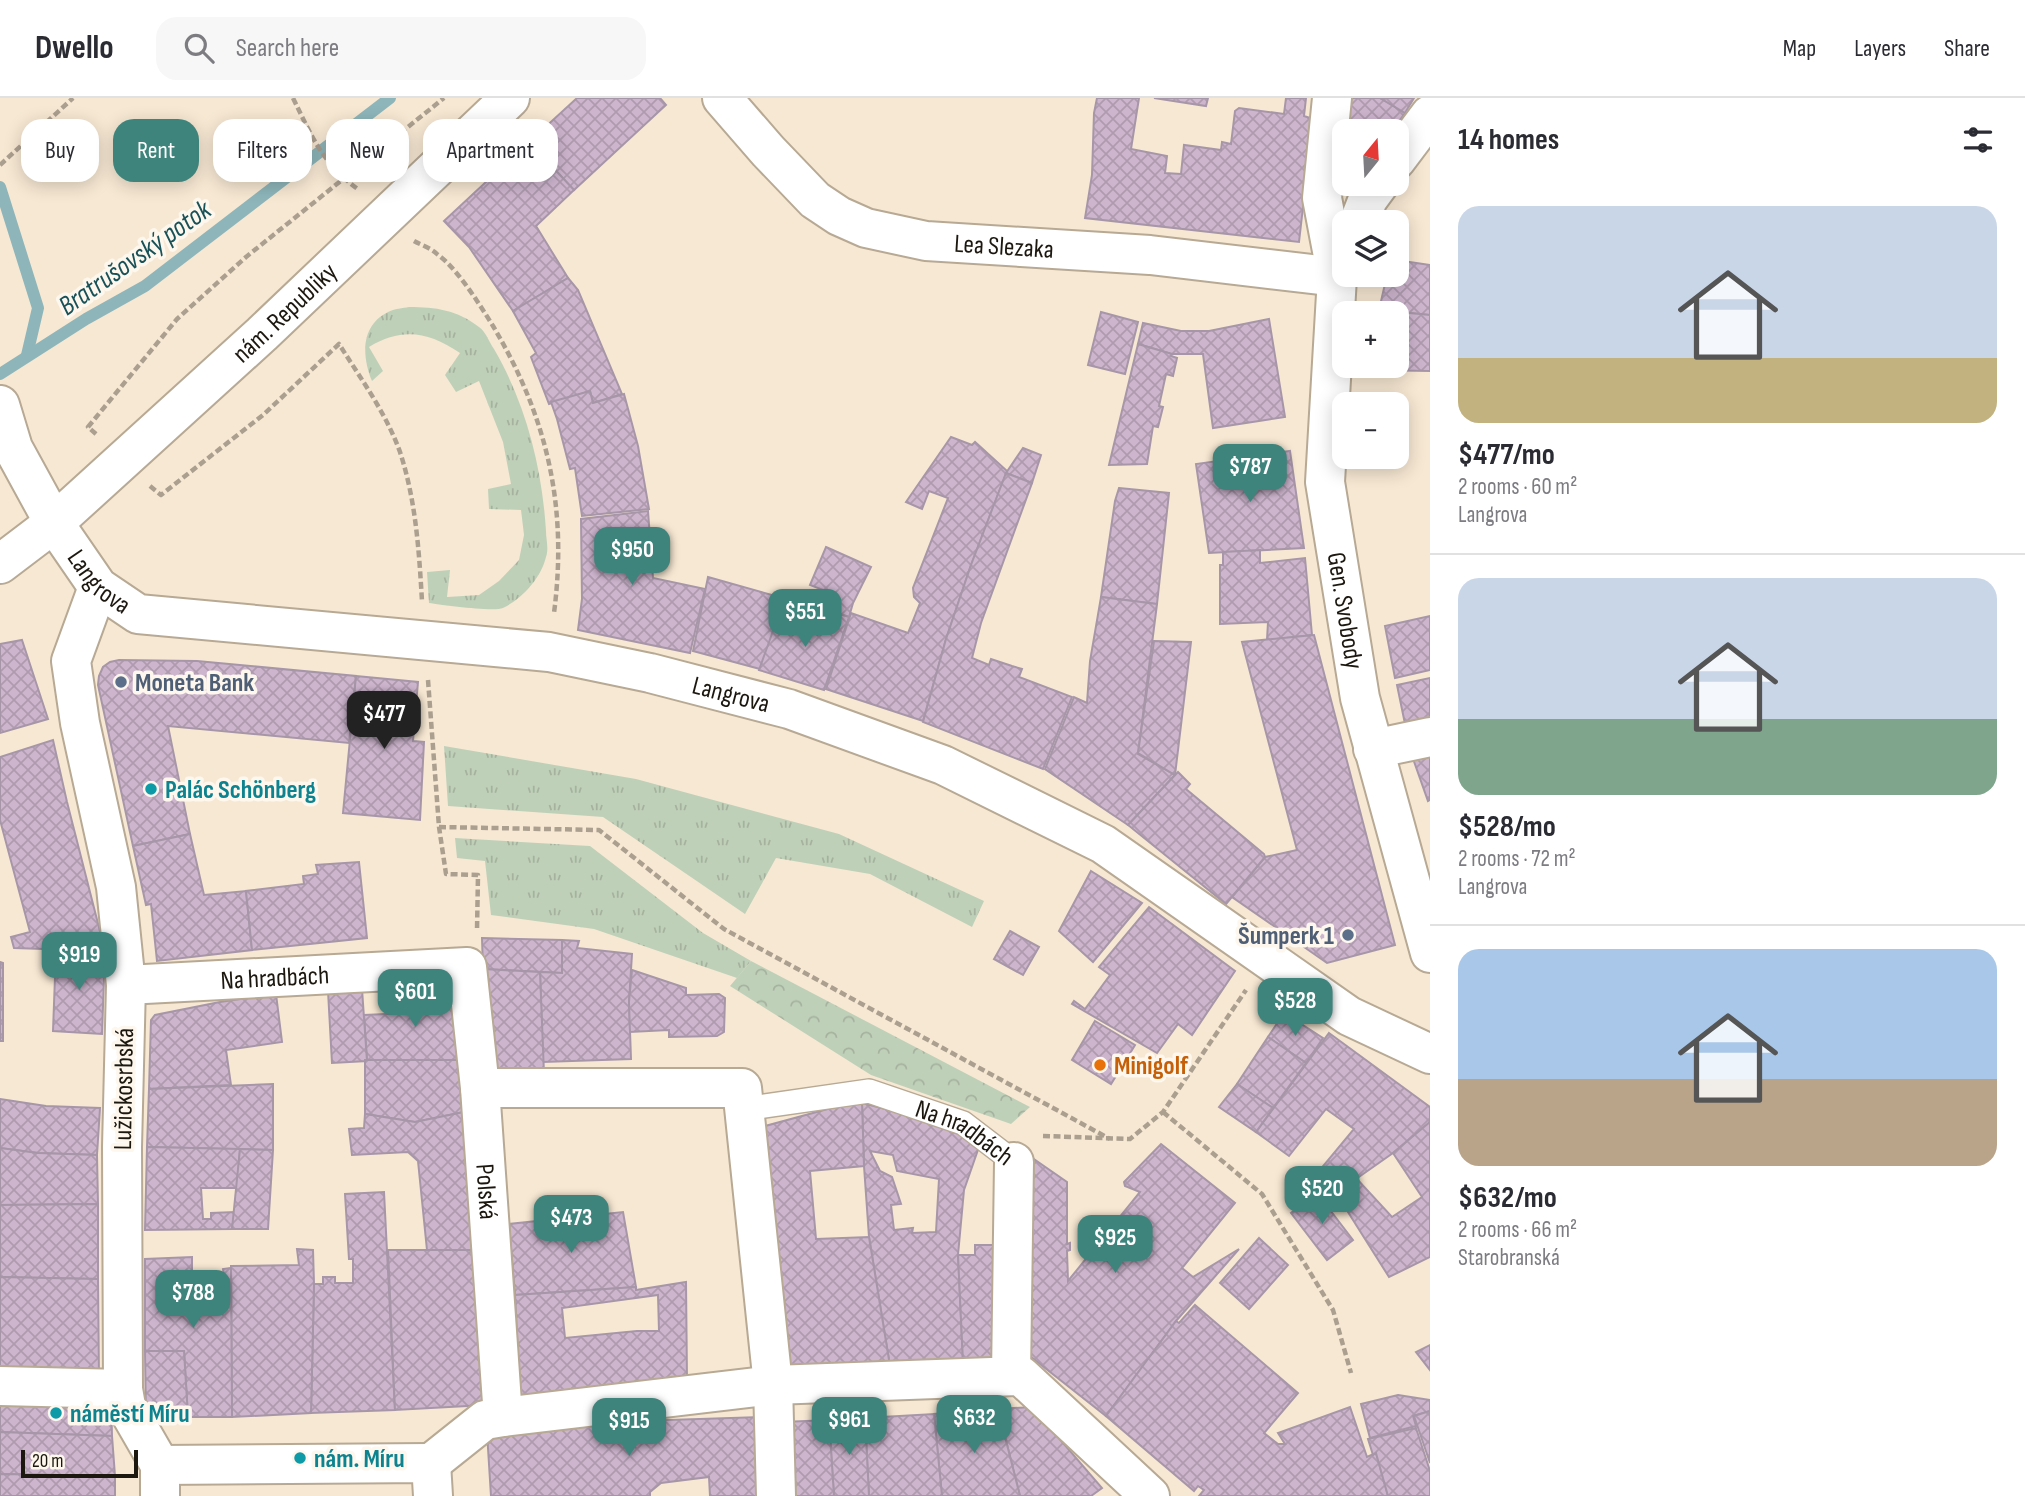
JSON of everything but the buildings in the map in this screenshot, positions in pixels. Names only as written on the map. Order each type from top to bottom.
[{"type":"street","name":"nám. Republiky","points":[[54,523],[262,334],[510,98]]},
{"type":"street","name":"Lea Slezaka","points":[[722,98],[816,200],[839,216],[866,228],[926,241],[1332,268]]},
{"type":"street","name":"Gen. Svobody","points":[[1332,98],[1322,198],[1332,235]]},
{"type":"street","points":[[1410,159],[1430,115]]},
{"type":"street","name":"Gen. Svobody","points":[[1340,287],[1325,482],[1360,698],[1430,953]]},
{"type":"street","points":[[0,405],[13,448],[54,523]]},
{"type":"street","name":"Langrova","points":[[0,564],[54,523],[98,587],[138,614],[549,652],[650,673],[789,709],[943,765],[1103,844],[1349,1016],[1430,1054]]},
{"type":"street","name":"Lužickosrbská","points":[[98,587],[71,661],[80,723],[116,887],[126,985],[122,1147],[123,1389],[126,1406],[160,1481]]},
{"type":"street","points":[[1373,748],[1430,737]]},
{"type":"street","name":"Na hradbách","points":[[126,985],[472,949]]},
{"type":"street","name":"Polská","points":[[472,949],[503,1417]]},
{"type":"street","points":[[480,1088],[742,1088],[773,1385],[775,1496]]},
{"type":"street","name":"Na hradbách","points":[[1012,1376],[1014,1163]]},
{"type":"street","points":[[160,1481],[432,1479],[485,1420],[773,1385],[1021,1376],[1150,1496]]},
{"type":"street","points":[[0,1386],[123,1389]]},
{"type":"lane","name":"Na hradbách","points":[[744,1109],[869,1091],[963,1123],[1014,1163]]},
{"type":"path","points":[[0,165],[73,98]]},
{"type":"path","points":[[293,98],[326,159]]},
{"type":"path","points":[[444,98],[246,257],[177,319],[88,427],[122,462],[161,495],[263,415],[339,344],[376,402],[399,451],[415,510],[439,827],[446,874],[478,875],[472,949]]},
{"type":"path","points":[[385,215],[410,238],[438,254],[476,298],[509,353],[530,397],[545,442],[559,538],[549,652]]},
{"type":"path","points":[[439,827],[599,830],[724,929],[1110,1139]]},
{"type":"path","points":[[1014,1163],[1027,1135],[1130,1139],[1163,1112],[1267,959]]},
{"type":"path","points":[[1163,1112],[1262,1194],[1333,1310],[1351,1373]]},
{"type":"green space","points":[[409,307],[446,311],[471,321],[481,329],[505,370],[523,414],[541,483],[547,551],[535,580],[524,593],[503,608],[479,609],[429,603],[427,572],[450,570],[447,597],[479,595],[499,581],[519,560],[524,535],[521,510],[489,509],[488,489],[511,484],[503,442],[479,381],[456,392],[445,375],[460,353],[426,337],[393,337],[369,347],[383,371],[372,381],[365,352],[372,325],[388,312]]},
{"type":"green space","points":[[444,746],[636,779],[839,834],[984,901],[972,927],[870,874],[776,858],[745,914],[603,817],[448,806]]},
{"type":"green space","points":[[455,838],[590,846],[703,933],[751,961],[737,978],[594,929],[491,915],[485,861],[457,858]]},
{"type":"green space","points":[[751,961],[1030,1107],[1011,1124],[871,1075],[730,986]]},
{"type":"waterway","name":"Bratrušovský potok","points":[[0,374],[86,319],[145,286],[390,98]]},
{"type":"waterway","points":[[0,187],[38,308],[27,355]]},
{"type":"place","name":"Moneta Bank","points":[[121,682]]},
{"type":"place","name":"Palác Schönberg","points":[[151,789]]},
{"type":"place","name":"Šumperk 1","points":[[1348,935]]},
{"type":"place","name":"Minigolf","points":[[1100,1065]]},
{"type":"place","name":"náměstí Míru","points":[[56,1413]]},
{"type":"place","name":"nám. Míru","points":[[300,1458]]}]
